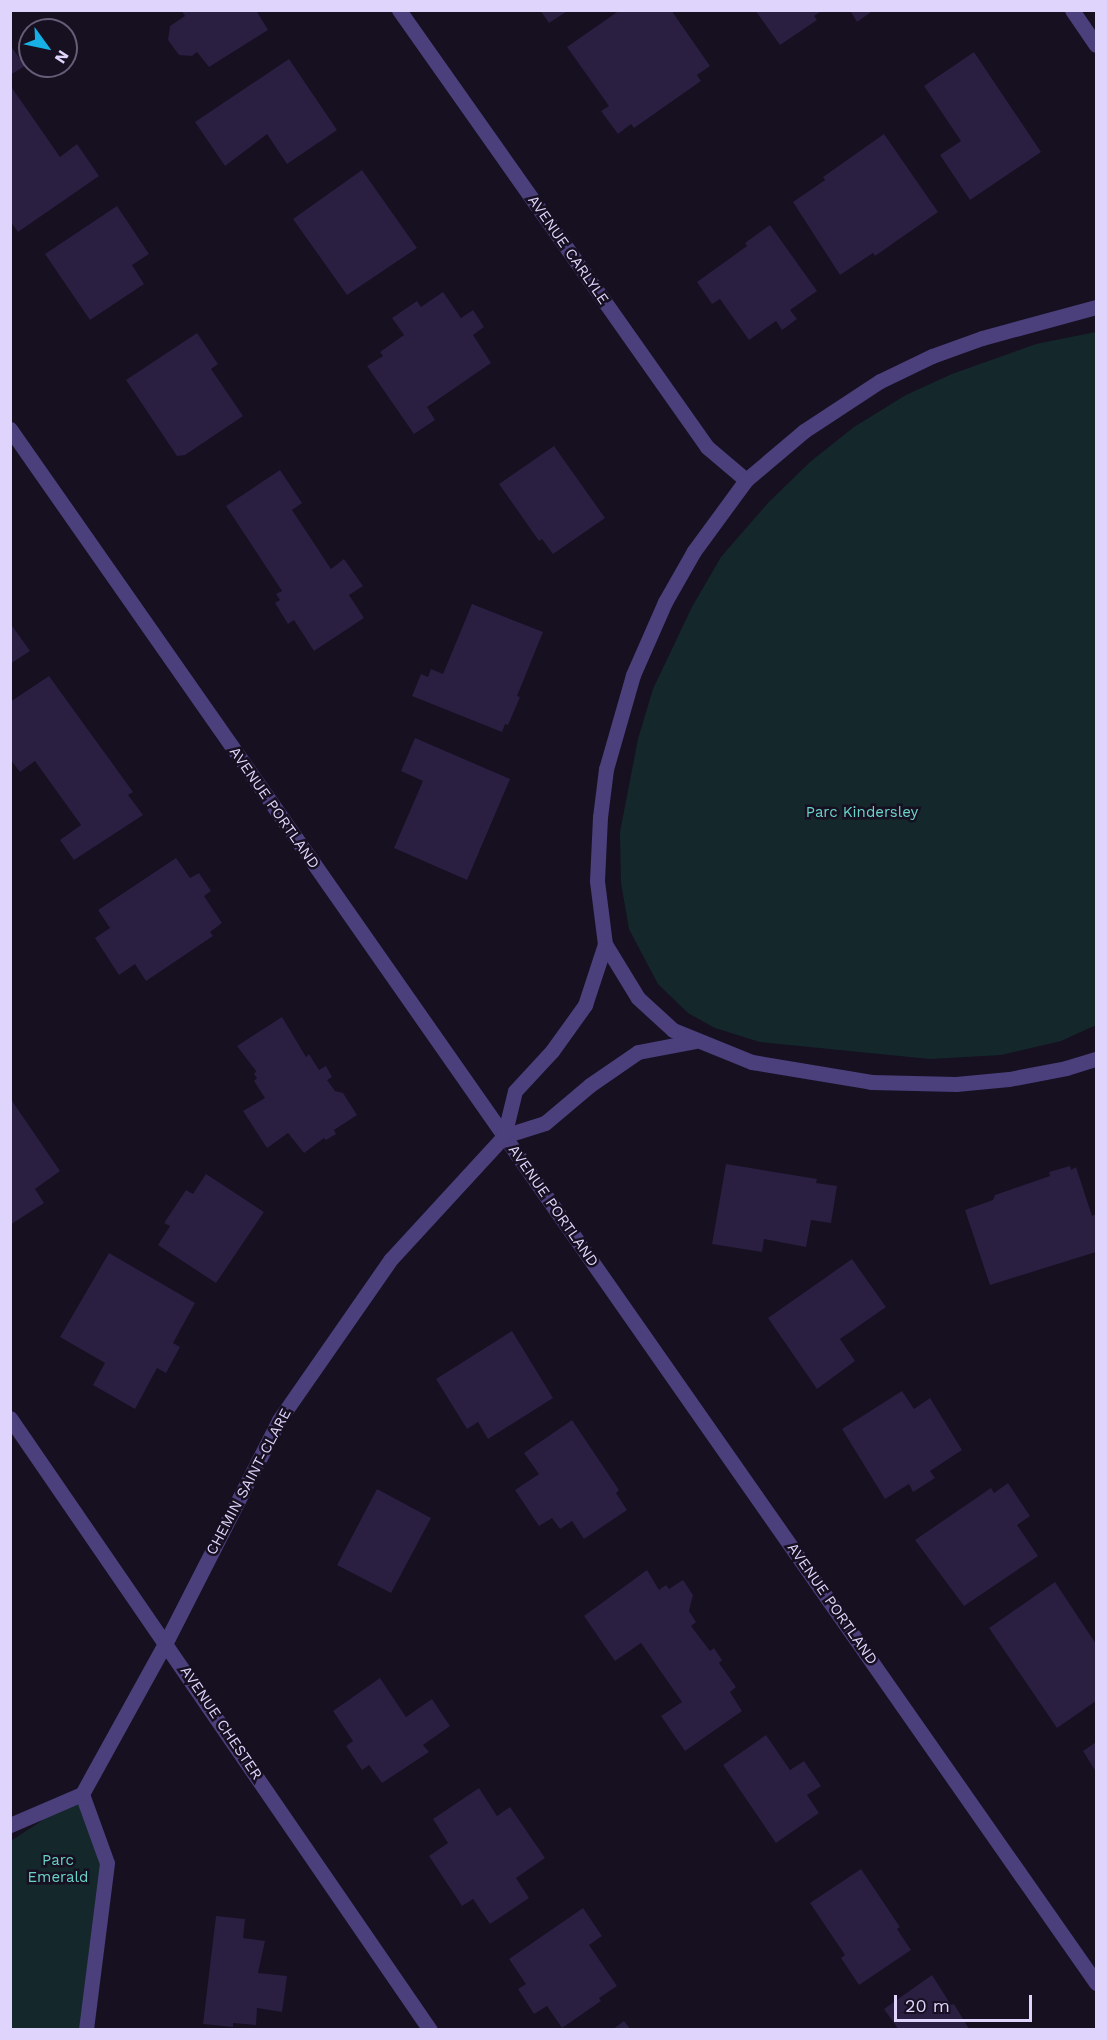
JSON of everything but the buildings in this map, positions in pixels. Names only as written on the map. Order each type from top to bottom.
[{"type":"street","name":"AVENUE CARLYLE","points":[[399,10],[707,447],[746,480]]},
{"type":"street","points":[[1072,10],[1096,45]]},
{"type":"street","name":"CHEMIN SAINT-CLARE","points":[[1096,307],[982,338],[932,356],[880,381],[804,431],[746,480],[688,561],[665,602],[633,675],[606,770],[600,817],[597,880],[605,944],[638,998],[673,1030],[695,1041],[752,1062],[871,1082],[956,1084],[1010,1078],[1066,1068],[1096,1059]]},
{"type":"street","name":"AVENUE PORTLAND","points":[[10,429],[1096,1983]]},
{"type":"street","name":"CHEMIN SAINT-CLARE","points":[[82,1794],[166,1642],[279,1420],[391,1259],[504,1136],[514,1092],[552,1051],[585,1005],[605,944]]},
{"type":"street","points":[[504,1136],[545,1124],[590,1085],[638,1052],[695,1041]]},
{"type":"street","name":"AVENUE CHESTER","points":[[10,1418],[166,1642],[430,2030]]},
{"type":"street","points":[[10,1825],[82,1794],[107,1863],[86,2030]]},
{"type":"green space","name":"Parc Kindersley","points":[[1096,332],[1096,1025],[1061,1041],[1001,1055],[930,1059],[760,1042],[715,1028],[688,1013],[658,984],[629,929],[621,883],[620,832],[638,739],[653,689],[692,607],[721,557],[768,503],[810,462],[854,427],[906,395],[952,374],[1036,344]]},
{"type":"green space","name":"Parc Emerald","points":[[82,1794],[107,1863],[86,2029],[11,2030],[11,1841]]}]
